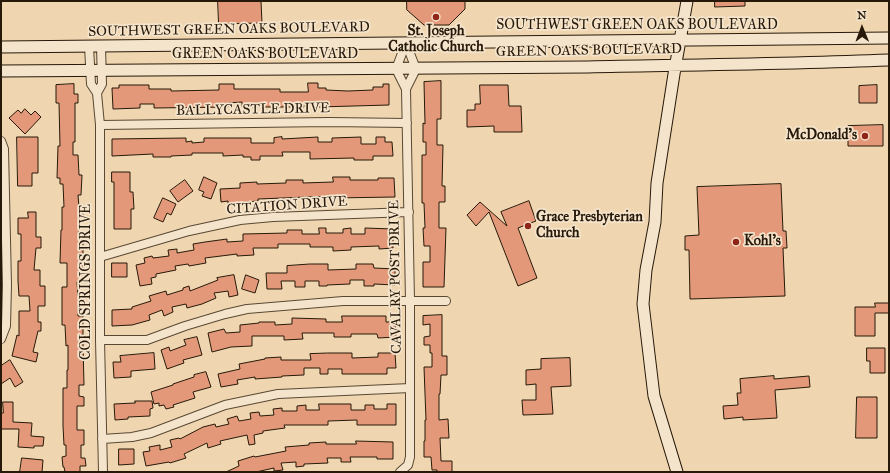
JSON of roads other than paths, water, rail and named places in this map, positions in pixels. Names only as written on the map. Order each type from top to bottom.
[{"type":"main road","points":[[677,472],[654,396],[643,304],[646,270],[655,222],[657,183],[686,1]]},
{"type":"main road","name":"SOUTHWEST GREEN OAKS BOULEVARD","points":[[1,47],[889,38]]},
{"type":"main road","name":"GREEN OAKS BOULEVARD","points":[[1,72],[588,67],[889,60]]},
{"type":"street","points":[[406,43],[416,69]]},
{"type":"street","points":[[396,69],[406,43]]},
{"type":"street","name":"COLD SPRINGS DRIVE","points":[[89,46],[91,84],[97,92],[100,125],[100,340],[103,472]]},
{"type":"street","name":"COLD SPRINGS DRIVE","points":[[97,92],[102,84],[102,46]]},
{"type":"street","name":"CAVALRY POST DRIVE","points":[[396,69],[406,89],[408,123],[410,301],[410,457],[408,465],[400,472]]},
{"type":"street","name":"CAVALRY POST DRIVE","points":[[406,89],[416,69]]},
{"type":"street","name":"BALLYCASTLE DRIVE","points":[[100,125],[329,122],[408,123]]},
{"type":"street","points":[[1,141],[4,149],[4,262],[6,326],[1,340]]},
{"type":"street","name":"CITATION DRIVE","points":[[100,257],[189,231],[240,220],[273,217],[409,212]]},
{"type":"street","points":[[100,340],[147,340],[211,318],[247,309],[343,301],[446,301]]},
{"type":"street","points":[[102,439],[132,437],[151,433],[226,405],[278,394],[410,388]]},
{"type":"place","name":"St. Joseph Catholic Church","points":[[436,17]]},
{"type":"place","name":"McDonald's","points":[[865,136]]},
{"type":"place","name":"Grace Presbyterian Church","points":[[528,226]]},
{"type":"place","name":"Kohl's","points":[[736,242]]}]
